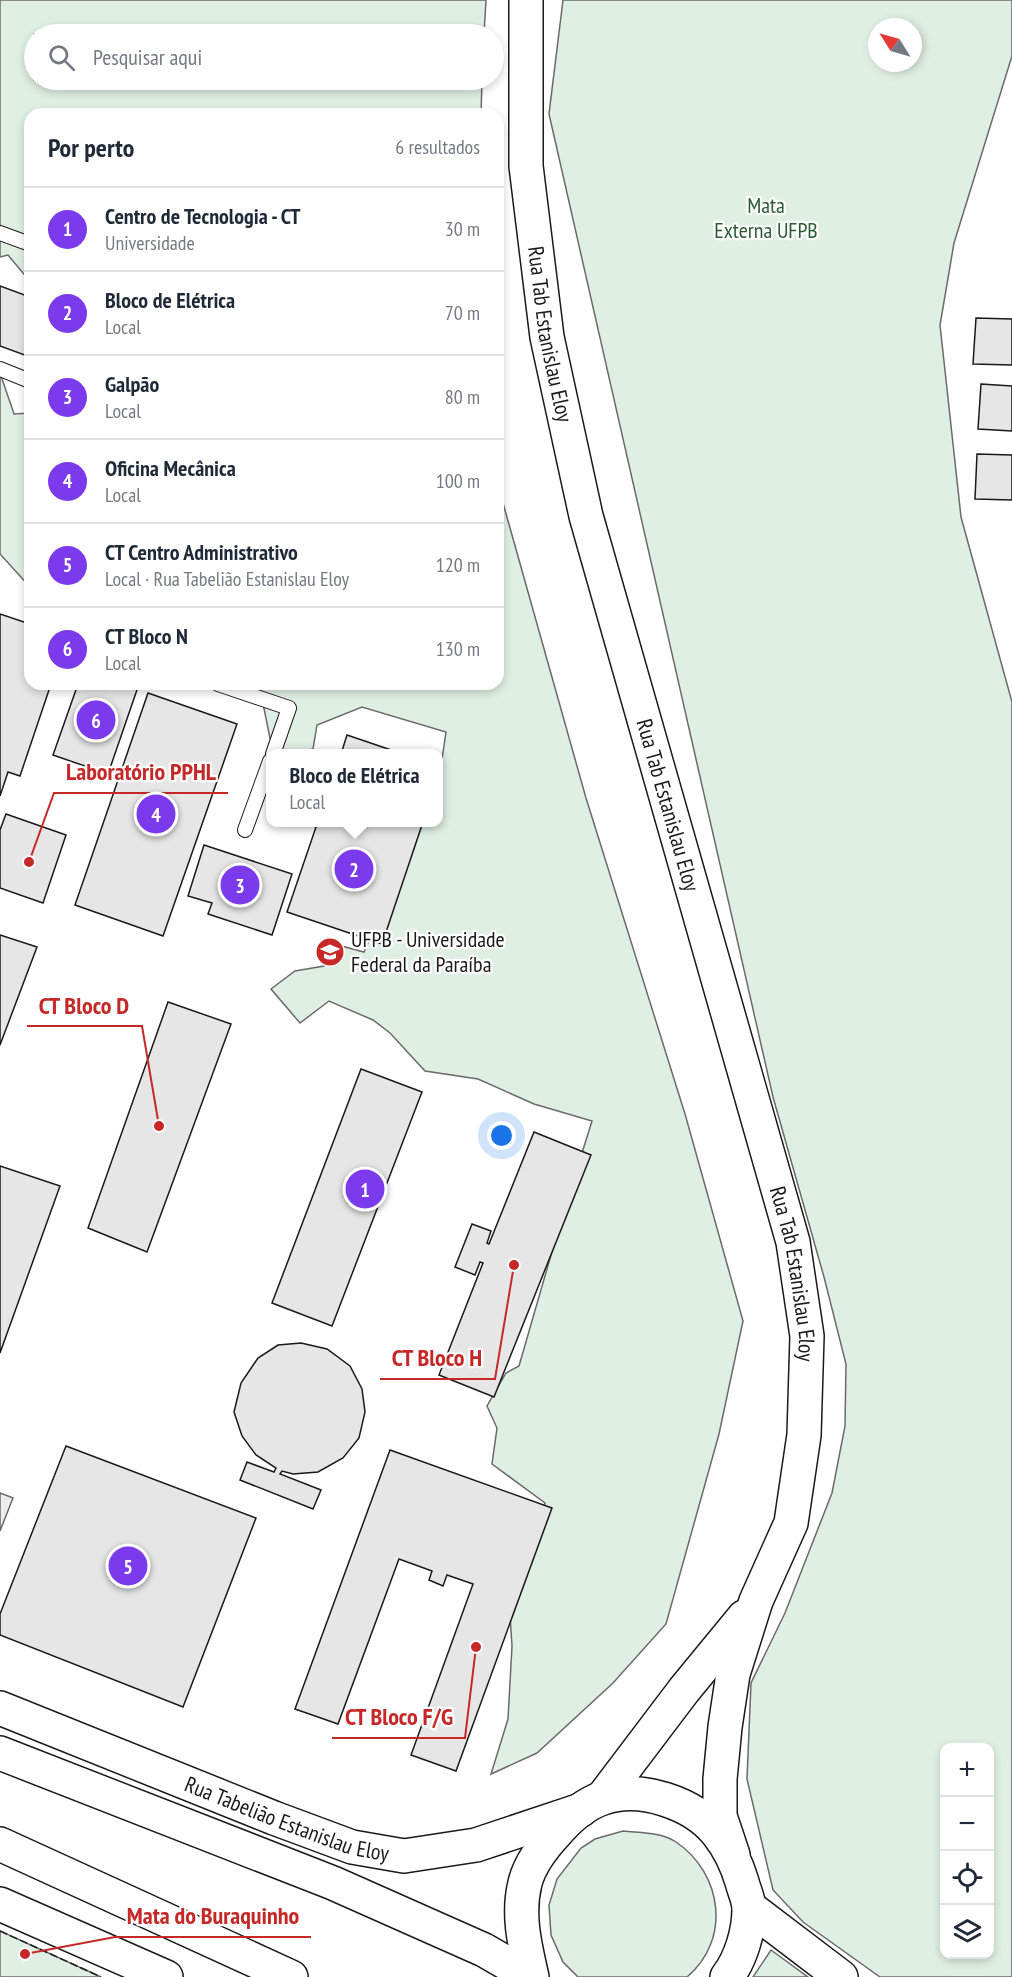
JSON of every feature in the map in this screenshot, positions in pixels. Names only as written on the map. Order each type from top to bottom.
[{"type":"main road","name":"Rua Tab Estanislau Eloy","points":[[526,0],[526,166],[547,337],[586,516],[793,1242],[807,1336],[804,1435],[791,1522],[756,1601],[733,1674],[725,1727],[720,1779],[720,1816],[736,1862]]},
{"type":"main road","name":"Rua Tab Estanislau Eloy","points":[[532,1977],[521,1917],[526,1882],[540,1850],[564,1823],[592,1804],[756,1601]]},
{"type":"main road","name":"Rua Tabelião Estanislau Eloy","points":[[0,1708],[352,1847],[404,1856],[476,1845],[592,1804],[636,1793],[666,1798],[694,1812],[717,1832],[736,1862]]},
{"type":"main road","name":"Rua Tabelião Estanislau Eloy","points":[[0,1753],[333,1883],[484,1950],[532,1977]]},
{"type":"main road","points":[[0,1844],[291,1977]]},
{"type":"main road","points":[[727,1977],[733,1969],[746,1936],[749,1906],[736,1862]]},
{"type":"main road","points":[[0,1904],[166,1977]]},
{"type":"main road","points":[[749,1906],[841,1977]]},
{"type":"lane","points":[[0,233],[24,242]]},
{"type":"lane","points":[[0,369],[24,379]]},
{"type":"lane","points":[[236,690],[289,708],[274,749]]},
{"type":"lane","points":[[245,830],[266,771]]},
{"type":"green space","points":[[0,0],[486,0],[485,24],[24,24],[24,90],[482,90],[481,108],[24,108],[24,274],[8,255],[0,257]]},
{"type":"green space","name":"Mata Externa UFPB","points":[[563,0],[1012,0],[1012,56],[954,243],[940,325],[961,517],[1012,702],[1012,1977],[880,1977],[803,1922],[773,1890],[747,1779],[751,1683],[785,1613],[832,1493],[845,1426],[846,1364],[773,1097],[549,114]]},
{"type":"green space","points":[[0,373],[14,414],[24,413],[24,580],[0,554]]},
{"type":"green space","points":[[504,507],[586,798],[685,1114],[743,1321],[719,1434],[666,1624],[613,1683],[537,1753],[491,1774],[508,1719],[512,1646],[509,1600],[545,1503],[492,1464],[497,1428],[487,1406],[506,1373],[519,1366],[592,1121],[534,1104],[478,1079],[425,1071],[390,1033],[373,1020],[329,1001],[300,1023],[271,989],[295,971],[324,966],[334,944],[364,952],[416,827],[443,827],[443,752],[446,732],[362,707],[317,725],[313,749],[272,749],[260,690],[504,690]]},
{"type":"green space","points":[[623,1831],[657,1835],[676,1842],[692,1855],[704,1871],[712,1889],[716,1908],[715,1926],[710,1945],[701,1962],[687,1977],[578,1977],[563,1962],[551,1935],[549,1905],[557,1879],[581,1848],[595,1839]]},
{"type":"green space","points":[[0,1931],[101,1977],[0,1977]]},
{"type":"green space","points":[[771,1950],[808,1977],[753,1977]]},
{"type":"shaded area","points":[[0,1493],[13,1498],[0,1531]]},
{"type":"building","points":[[0,286],[24,295],[24,355],[0,346]]},
{"type":"building","points":[[976,318],[1012,319],[1012,365],[973,364]]},
{"type":"building","points":[[981,384],[1012,386],[1012,431],[978,429]]},
{"type":"building","points":[[977,454],[1012,455],[1012,500],[975,499]]},
{"type":"building","points":[[0,614],[24,622],[24,690],[49,690],[20,776],[8,772],[0,796]]},
{"type":"building","points":[[76,690],[137,690],[108,774],[53,755]]},
{"type":"building","points":[[148,693],[237,724],[163,936],[75,905]]},
{"type":"building","points":[[347,735],[388,749],[343,749]]},
{"type":"building","points":[[6,814],[66,835],[43,903],[0,888],[0,830]]},
{"type":"building","points":[[316,827],[421,827],[382,944],[287,912]]},
{"type":"building","points":[[204,845],[292,874],[272,935],[208,914],[212,903],[188,896]]},
{"type":"building","points":[[0,935],[37,947],[0,1045]]},
{"type":"building","points":[[168,1002],[231,1024],[147,1252],[88,1228]]},
{"type":"building","points":[[361,1069],[422,1092],[332,1326],[272,1303]]},
{"type":"building","points":[[534,1132],[591,1155],[494,1397],[439,1375],[483,1263],[480,1262],[475,1275],[455,1267],[472,1224],[491,1231],[487,1243],[489,1244]]},
{"type":"building","points":[[0,1166],[60,1186],[0,1353]]},
{"type":"building","points":[[301,1343],[327,1349],[350,1366],[362,1389],[365,1412],[359,1438],[343,1458],[318,1472],[293,1474],[282,1471],[280,1474],[321,1490],[313,1509],[240,1480],[247,1462],[274,1472],[276,1468],[256,1455],[242,1436],[234,1412],[241,1383],[258,1358],[278,1345]]},
{"type":"building","points":[[66,1446],[256,1518],[183,1707],[0,1635],[0,1614]]},
{"type":"building","points":[[390,1450],[552,1508],[456,1771],[411,1755],[473,1584],[447,1575],[443,1586],[429,1580],[432,1571],[399,1559],[338,1724],[295,1709]]},
{"type":"fence","points":[[0,1931],[101,1977]]},
{"type":"place","name":"CT Bloco N","points":[[96,720]]},
{"type":"place","name":"Oficina Mecânica","points":[[156,814]]},
{"type":"place","name":"Laboratório PPHL","points":[[29,862]]},
{"type":"place","name":"Bloco de Elétrica","points":[[354,869]]},
{"type":"place","name":"Galpão","points":[[240,885]]},
{"type":"place","name":"UFPB - Universidade Federal da Paraíba","points":[[330,952]]},
{"type":"place","name":"CT Bloco D","points":[[159,1126]]},
{"type":"place","name":"Centro de Tecnologia - CT","points":[[365,1189]]},
{"type":"place","name":"CT Bloco H","points":[[514,1265]]},
{"type":"place","name":"CT Centro Administrativo","points":[[128,1566]]},
{"type":"place","name":"CT Bloco F/G","points":[[476,1647]]},
{"type":"place","name":"Mata do Buraquinho","points":[[25,1954]]}]
